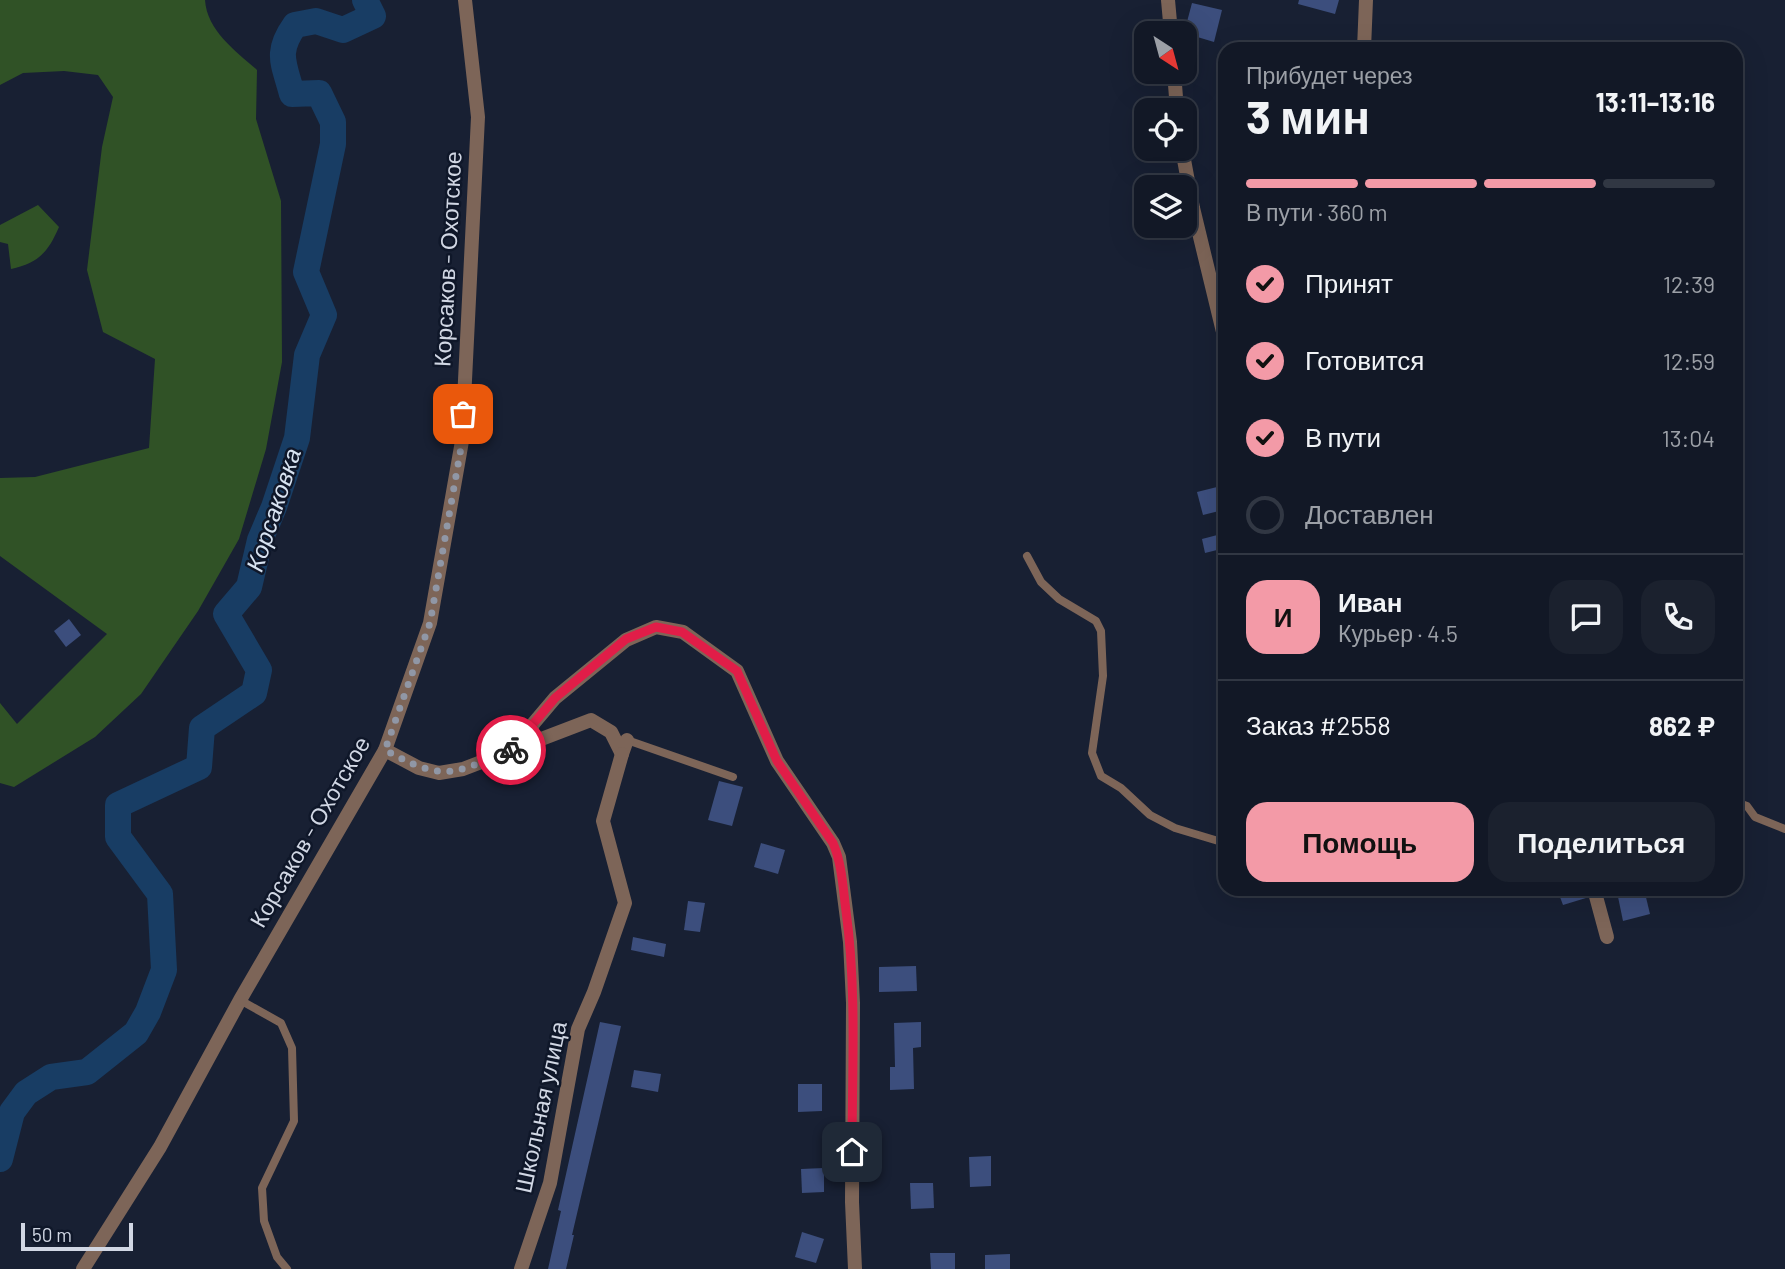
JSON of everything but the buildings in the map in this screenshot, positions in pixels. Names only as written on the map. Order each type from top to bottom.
[{"type":"street","name":"Корсаков - Охотское","points":[[83,1269],[160,1147],[240,1000],[385,750],[430,623],[462,442],[478,117],[465,0]]},
{"type":"street","points":[[1168,0],[1170,21]]},
{"type":"street","points":[[1364,42],[1366,0]]},
{"type":"street","points":[[1184,161],[1218,312]]},
{"type":"street","points":[[527,744],[533,724],[555,698],[626,639],[656,627],[682,632],[737,671],[777,761],[833,843],[839,858],[851,954],[853,1003],[852,1202],[855,1269]]},
{"type":"street","points":[[385,750],[419,768],[439,773],[463,769],[592,720],[611,732],[624,747]]},
{"type":"street","name":"Школьная улица","points":[[520,1269],[550,1183],[578,1029],[594,992],[625,902],[603,821],[624,747]]},
{"type":"street","points":[[1596,896],[1607,937]]},
{"type":"lane","points":[[1027,556],[1041,582],[1059,599],[1096,621],[1101,631],[1103,676],[1091,753],[1101,776],[1121,788],[1150,815],[1175,828],[1218,841]]},
{"type":"lane","points":[[624,747],[733,777]]},
{"type":"lane","points":[[1743,805],[1755,817],[1785,829]]},
{"type":"lane","points":[[240,1000],[281,1023],[292,1048],[294,1121],[262,1188],[264,1222],[276,1257],[287,1269]]},
{"type":"green space","points":[[0,0],[205,0],[207,11],[217,31],[257,70],[256,119],[281,201],[282,362],[266,449],[239,539],[198,611],[141,694],[95,737],[14,787],[0,783],[0,703],[17,724],[107,634],[0,556],[0,478],[35,477],[149,448],[155,359],[103,332],[87,270],[102,147],[113,97],[98,75],[64,71],[23,73],[0,85]]},
{"type":"green space","points":[[38,205],[59,227],[51,243],[36,260],[11,269],[8,244],[0,242],[0,225]]},
{"type":"waterway","name":"Корсаковка","points":[[0,1159],[12,1112],[26,1093],[51,1077],[87,1072],[136,1033],[148,1012],[164,970],[160,894],[118,837],[118,805],[199,767],[202,728],[254,693],[259,670],[226,614],[249,587],[260,540],[297,438],[307,355],[324,315],[306,272],[333,144],[333,122],[319,93],[292,94],[283,51],[295,25],[316,21],[343,30],[373,16],[365,0]]},
{"type":"way so far","points":[[463,414],[462,442],[430,623],[385,750],[419,768],[439,773],[463,769],[511,750]]},
{"type":"route","points":[[511,750],[527,744],[533,724],[555,698],[626,639],[656,627],[682,632],[737,671],[777,761],[833,843],[839,858],[850,942],[853,1003],[852,1152]]}]
